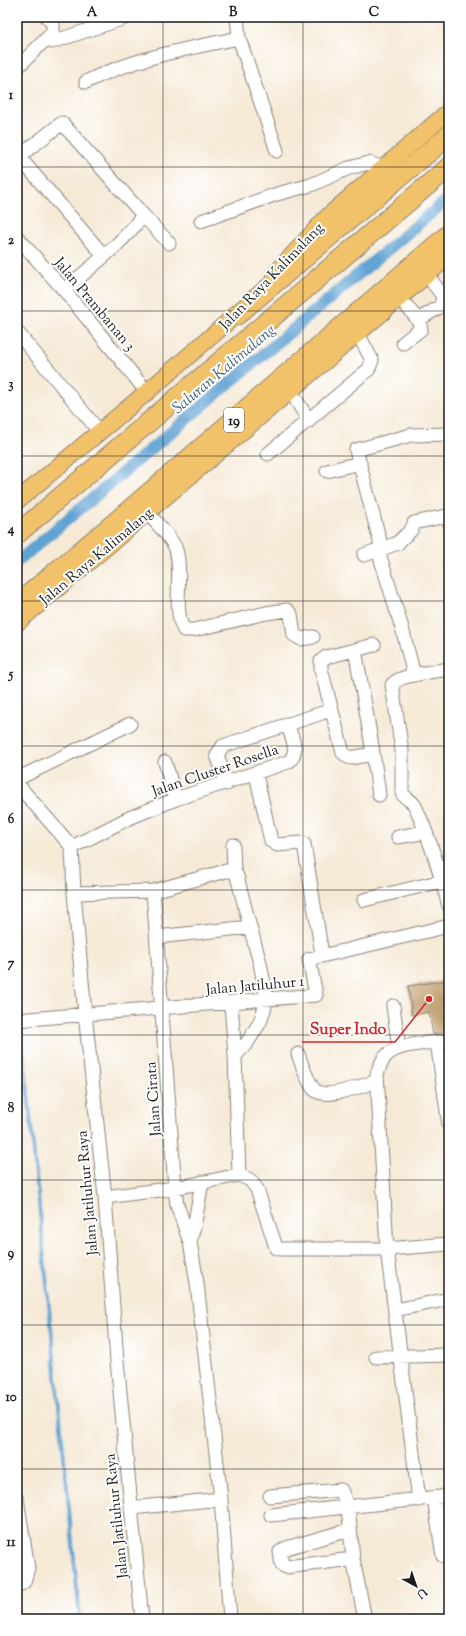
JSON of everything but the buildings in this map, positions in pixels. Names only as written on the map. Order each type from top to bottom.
[{"type":"highway","points":[[237,315],[449,135]]},
{"type":"highway","points":[[17,534],[449,167]]},
{"type":"highway","name":"19","points":[[17,604],[114,524],[449,234]]},
{"type":"main road","name":"Jalan Raya Kalimalang","points":[[17,501],[237,315],[328,216],[449,111]]},
{"type":"main road","name":"Jalan Raya Kalimalang","points":[[17,623],[449,256]]},
{"type":"street","points":[[52,42],[128,17]]},
{"type":"street","points":[[237,17],[239,38],[277,151]]},
{"type":"street","points":[[17,68],[50,37],[53,32],[50,21]]},
{"type":"street","points":[[86,82],[99,76],[175,51],[239,38]]},
{"type":"street","points":[[104,256],[18,158],[62,123],[169,243]]},
{"type":"street","points":[[201,221],[277,194],[311,185],[349,168],[369,163],[384,168]]},
{"type":"street","points":[[64,290],[104,256],[133,228],[143,215]]},
{"type":"street","name":"Jalan Prambanan 3","points":[[17,237],[64,290],[147,392]]},
{"type":"street","points":[[418,320],[441,306],[443,296],[427,275]]},
{"type":"street","points":[[400,298],[418,320],[421,329],[403,343]]},
{"type":"street","points":[[17,332],[99,431]]},
{"type":"street","points":[[268,454],[369,369],[372,360],[358,334]]},
{"type":"street","points":[[290,390],[309,421]]},
{"type":"street","points":[[414,675],[380,550],[356,450],[411,435],[449,434]]},
{"type":"street","points":[[327,471],[360,463]]},
{"type":"street","points":[[148,512],[174,546],[178,557],[180,620],[184,630],[194,630],[266,613],[287,610],[291,614],[294,636],[301,638],[313,637]]},
{"type":"street","points":[[364,555],[398,543],[411,532],[414,523],[446,516],[449,522]]},
{"type":"street","points":[[373,754],[350,758],[345,755],[331,710],[321,669],[321,661],[326,657],[374,646]]},
{"type":"street","points":[[355,650],[379,795]]},
{"type":"street","points":[[449,669],[395,680],[392,685],[402,751],[402,793],[414,804],[426,832],[449,906]]},
{"type":"street","points":[[227,784],[218,758],[220,748],[331,710]]},
{"type":"street","points":[[17,779],[130,724]]},
{"type":"street","name":"Jalan Cluster Rosella","points":[[72,847],[113,825],[176,800],[227,784],[288,762],[293,758],[294,747],[287,724]]},
{"type":"street","points":[[165,762],[176,800]]},
{"type":"street","points":[[256,774],[271,841],[277,845],[304,844],[322,948]]},
{"type":"street","points":[[17,784],[72,847]]},
{"type":"street","points":[[398,837],[426,832]]},
{"type":"street","points":[[233,845],[234,872],[260,963],[267,1000],[260,1022],[247,1043],[235,1056]]},
{"type":"street","name":"Jalan Jatiluhur Raya","points":[[72,847],[74,893],[85,1014],[105,1197],[130,1508],[142,1619]]},
{"type":"street","points":[[74,893],[153,892],[226,871],[234,872]]},
{"type":"street","points":[[364,900],[442,881]]},
{"type":"street","name":"Jalan Cirata","points":[[153,892],[175,1188],[179,1215],[190,1242]]},
{"type":"street","name":"Jalan Jatiluhur 1","points":[[17,1020],[316,995],[309,959],[449,926]]},
{"type":"street","points":[[157,936],[250,928]]},
{"type":"street","points":[[231,1003],[235,1056],[239,1175]]},
{"type":"street","points":[[393,1006],[399,1048]]},
{"type":"street","points":[[419,1500],[387,1249],[377,1081],[377,1074],[386,1056],[399,1048],[443,1042],[449,1125]]},
{"type":"street","points":[[298,1054],[312,1088],[318,1093],[331,1094],[377,1081]]},
{"type":"street","points":[[105,1197],[175,1188],[239,1175],[250,1180],[257,1189],[276,1248],[285,1250],[387,1249],[449,1244]]},
{"type":"street","points":[[202,1182],[190,1242],[197,1283],[221,1499],[230,1619]]},
{"type":"street","points":[[395,1310],[449,1299]]},
{"type":"street","points":[[376,1358],[449,1355]]},
{"type":"street","points":[[270,1496],[341,1490],[348,1506],[349,1530],[353,1559],[364,1619]]},
{"type":"street","points":[[272,1515],[449,1496]]},
{"type":"street","points":[[434,1498],[443,1556]]},
{"type":"street","points":[[17,1499],[28,1568],[24,1582],[17,1586]]},
{"type":"street","points":[[130,1508],[221,1499]]},
{"type":"street","points":[[349,1530],[286,1548],[280,1552],[280,1561],[282,1565],[286,1567],[353,1559]]},
{"type":"waterway","name":"Saluran Kalimalang","points":[[17,562],[449,198]]},
{"type":"waterway","points":[[17,986],[20,1016]]},
{"type":"waterway","points":[[21,1023],[80,1619]]},
{"type":"place","name":"Super Indo","points":[[429,999]]}]
